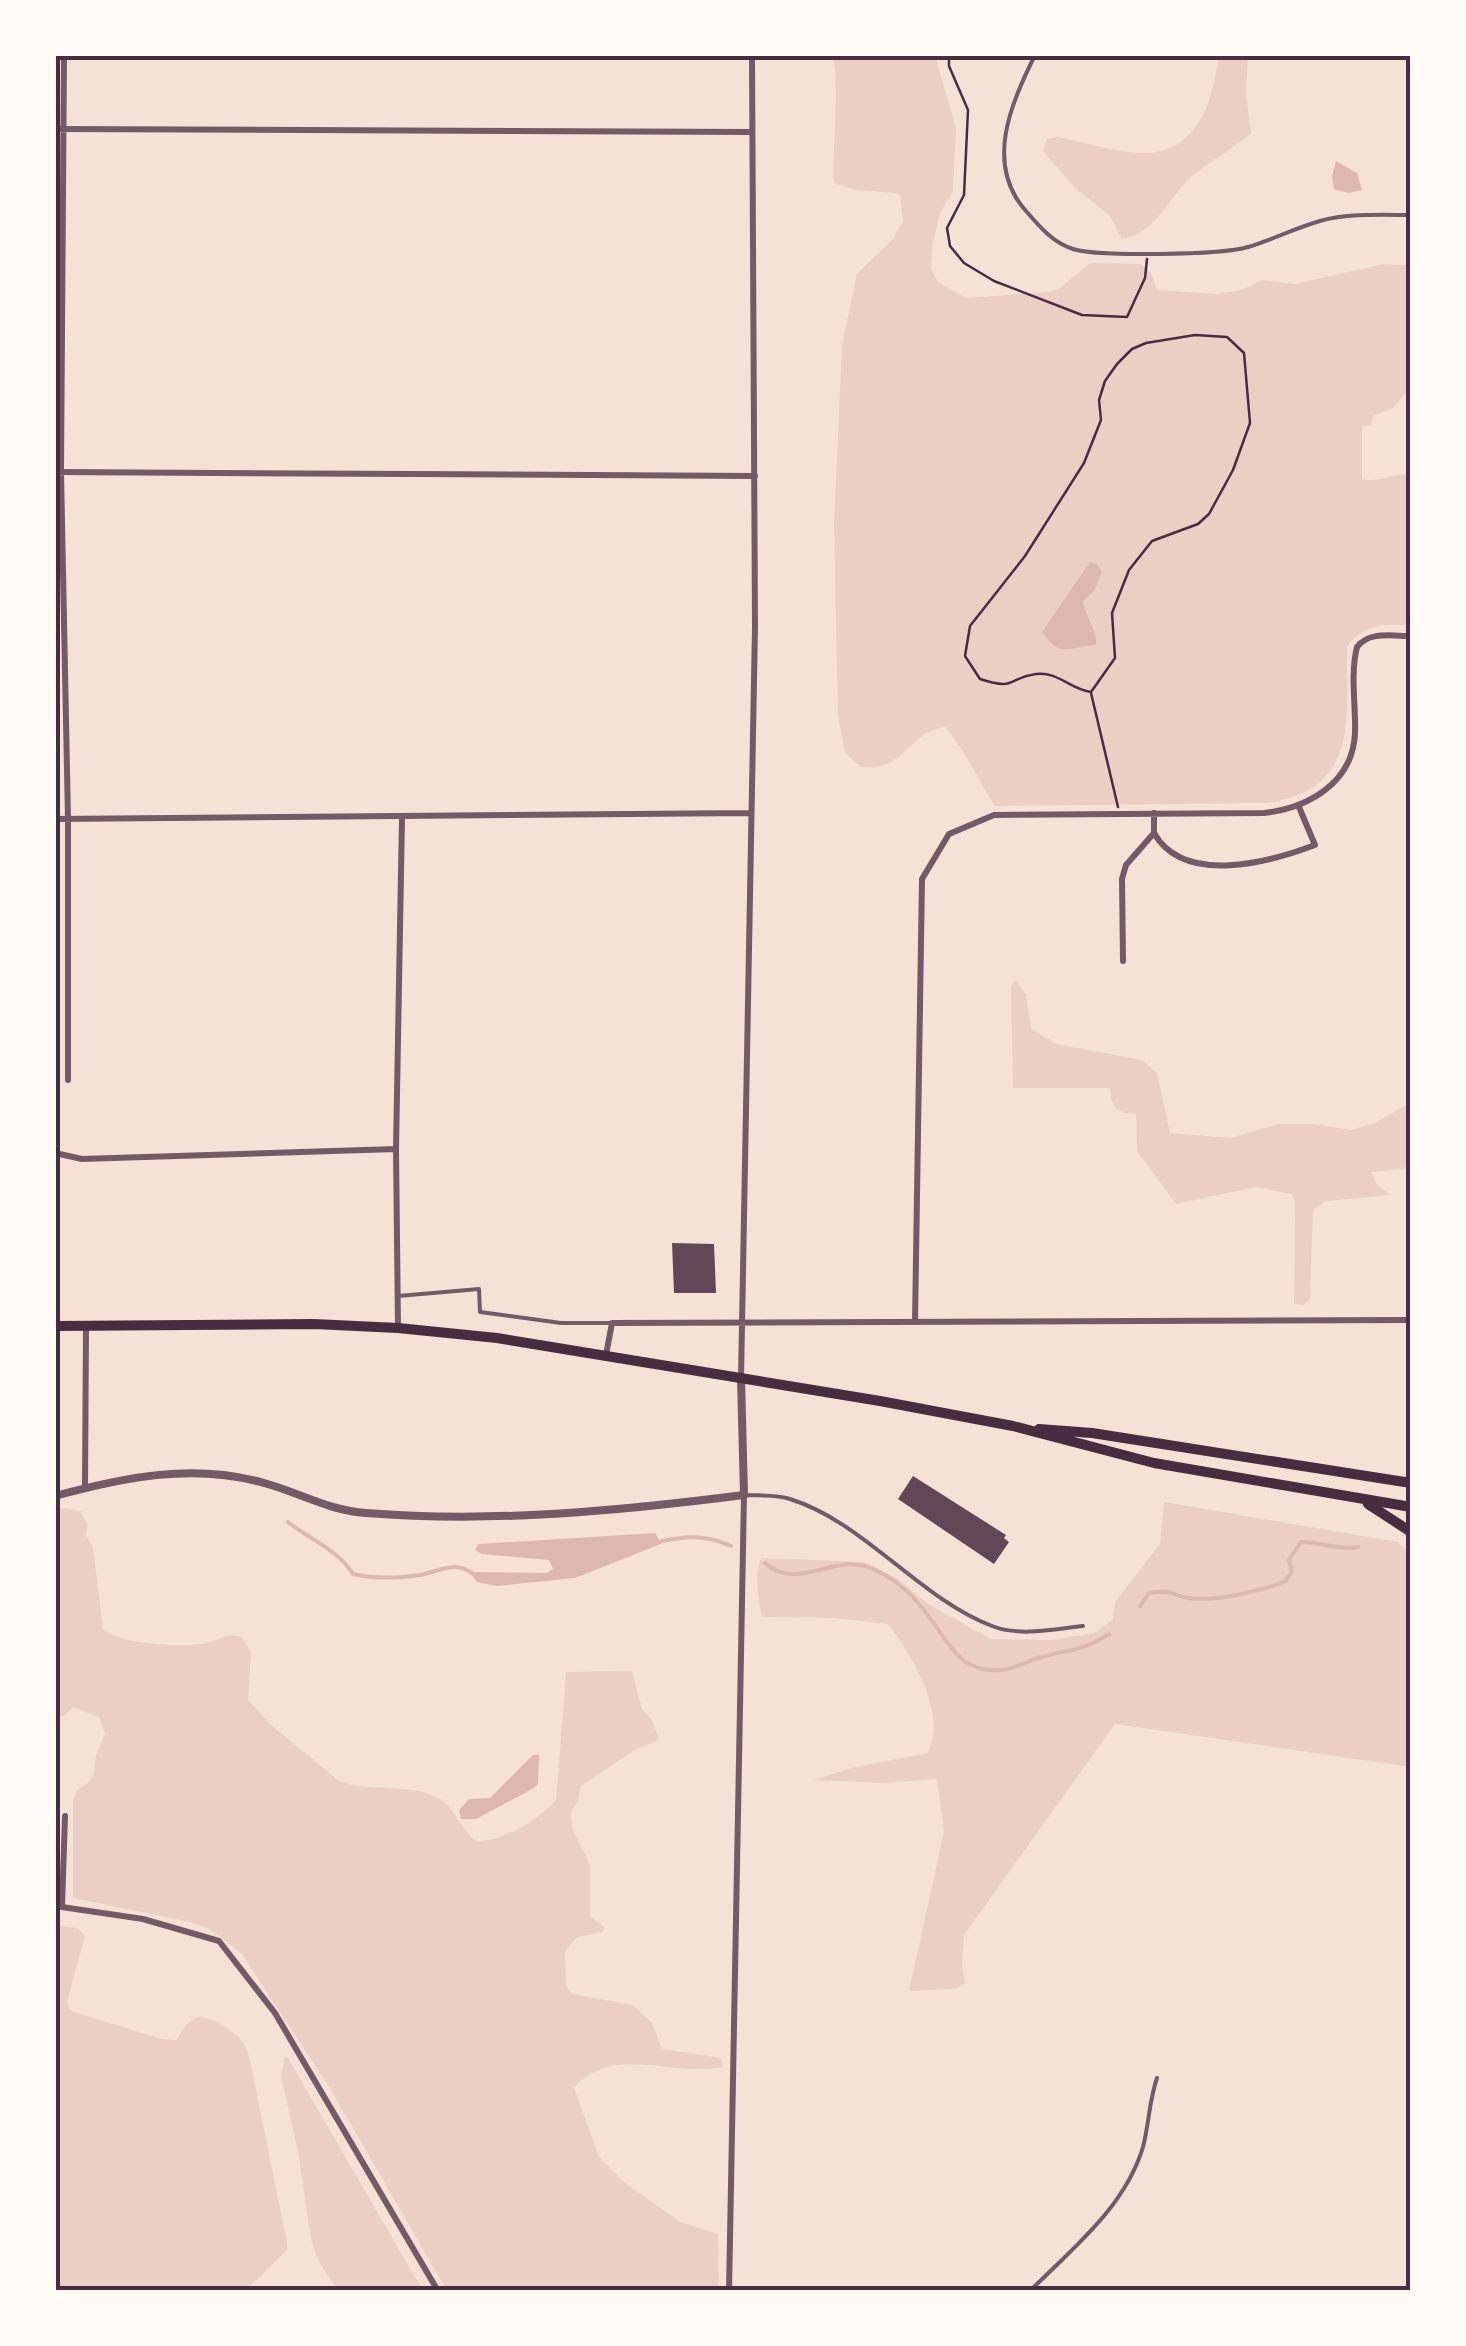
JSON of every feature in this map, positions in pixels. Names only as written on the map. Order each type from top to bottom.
[{"type":"highway","points":[[55,1326],[314,1324],[497,1338],[1013,1426],[1092,1433],[1411,1483]]},
{"type":"highway","points":[[1013,1426],[1154,1464],[1411,1508]]},
{"type":"highway","points":[[1358,1499],[1411,1532]]},
{"type":"street","points":[[64,55],[58,472],[68,819],[68,1080]]},
{"type":"street","points":[[729,2291],[744,1495],[741,1378],[755,476],[752,55]]},
{"type":"street","points":[[55,129],[752,132]]},
{"type":"street","points":[[58,472],[755,476]]},
{"type":"street","points":[[915,1322],[922,879],[949,834],[994,815],[1264,813],[1299,808],[1329,787],[1354,745],[1354,657],[1362,640],[1373,636],[1411,636]]},
{"type":"street","points":[[1154,812],[1154,834],[1169,852],[1222,866],[1278,859],[1315,845],[1299,808]]},
{"type":"street","points":[[55,819],[750,813]]},
{"type":"street","points":[[398,1328],[396,1149],[402,818]]},
{"type":"street","points":[[1123,961],[1122,879],[1126,865],[1154,834]]},
{"type":"street","points":[[55,1153],[82,1159],[396,1149]]},
{"type":"street","points":[[606,1355],[612,1323],[1411,1320]]},
{"type":"street","points":[[86,1326],[86,1488]]},
{"type":"street","points":[[55,1496],[136,1476],[220,1474],[264,1483],[359,1513],[425,1516],[598,1513],[744,1495]]},
{"type":"street","points":[[65,1816],[59,1906],[143,1920],[219,1941],[275,2013],[438,2291]]},
{"type":"lane","points":[[1035,55],[1005,131],[1004,169],[1016,201],[1043,232],[1071,248],[1106,255],[1244,248],[1322,220],[1411,214]]},
{"type":"lane","points":[[398,1296],[479,1289],[480,1312],[572,1324],[612,1323]]},
{"type":"lane","points":[[744,1495],[787,1497],[822,1512],[942,1598],[994,1628],[1032,1632],[1084,1626]]},
{"type":"lane","points":[[1030,2291],[1111,2209],[1132,2174],[1143,2145],[1156,2078]]},
{"type":"path","points":[[949,55],[949,66],[968,110],[964,194],[947,228],[950,246],[964,264],[994,281],[1082,315],[1127,317],[1146,278],[1148,253]]},
{"type":"path","points":[[1091,692],[1049,675],[1035,674],[1010,686],[980,679],[964,656],[970,626],[1025,556],[1084,463],[1101,420],[1099,400],[1105,381],[1132,349],[1195,335],[1235,341],[1244,353],[1250,423],[1233,470],[1209,514],[1198,524],[1164,534],[1140,554],[1119,588],[1112,613],[1115,658],[1091,692],[1119,812]]},
{"type":"shaded area","points":[[833,55],[935,55],[956,128],[953,192],[940,213],[931,269],[938,282],[966,298],[1048,292],[1060,288],[1090,263],[1141,264],[1151,273],[1157,290],[1218,294],[1242,290],[1262,280],[1295,284],[1384,264],[1411,265],[1411,387],[1393,408],[1373,416],[1371,425],[1362,426],[1362,479],[1411,475],[1411,625],[1383,625],[1367,630],[1347,647],[1342,747],[1319,783],[1298,795],[1268,803],[995,806],[945,727],[921,736],[898,758],[876,767],[860,767],[845,752],[838,717],[834,525],[842,345],[857,274],[892,240],[903,222],[900,196],[896,193],[856,190],[834,183]]},
{"type":"shaded area","points":[[1220,55],[1248,55],[1246,93],[1251,134],[1188,180],[1146,229],[1122,239],[1110,216],[1073,186],[1043,151],[1047,139],[1058,137],[1139,153],[1174,146],[1190,134],[1203,115]]},
{"type":"shaded area","points":[[1336,161],[1357,173],[1362,190],[1348,193],[1334,189]]},
{"type":"shaded area","points":[[1090,562],[1102,572],[1094,591],[1083,601],[1096,645],[1060,649],[1042,632]]},
{"type":"shaded area","points":[[1015,980],[1026,994],[1031,1028],[1056,1044],[1142,1060],[1157,1073],[1170,1133],[1231,1138],[1278,1124],[1351,1130],[1375,1123],[1411,1102],[1411,1163],[1403,1169],[1371,1172],[1377,1185],[1391,1195],[1326,1201],[1313,1209],[1310,1299],[1304,1305],[1294,1304],[1292,1194],[1256,1187],[1176,1204],[1137,1151],[1136,1114],[1116,1108],[1110,1088],[1013,1088],[1011,986]]},
{"type":"shaded area","points":[[1164,1502],[1398,1542],[1411,1554],[1411,1767],[1115,1724],[964,1935],[965,1983],[955,1989],[909,1991],[944,1832],[937,1779],[883,1783],[814,1780],[855,1767],[928,1753],[933,1737],[930,1703],[917,1668],[888,1624],[762,1617],[757,1580],[761,1558],[865,1562],[897,1578],[928,1604],[991,1639],[1051,1640],[1095,1633],[1113,1619],[1115,1602],[1160,1544]]},
{"type":"shaded area","points":[[55,1509],[81,1511],[87,1524],[103,1629],[124,1639],[172,1645],[242,1637],[251,1653],[248,1700],[270,1724],[339,1781],[416,1791],[440,1799],[476,1841],[498,1838],[519,1828],[556,1800],[566,1672],[632,1671],[642,1709],[652,1720],[659,1739],[633,1751],[581,1786],[571,1813],[572,1828],[590,1865],[590,1916],[604,1927],[603,1932],[577,1937],[565,1951],[566,1986],[572,1994],[633,2005],[652,2023],[662,2049],[715,2057],[722,2060],[723,2067],[685,2069],[625,2064],[589,2075],[574,2088],[599,2157],[624,2182],[680,2222],[718,2234],[719,2291],[447,2291],[331,2090],[242,1954],[208,1928],[73,1898],[73,1800],[77,1790],[94,1774],[96,1755],[105,1734],[99,1717],[73,1707],[64,1716],[55,1716]]},
{"type":"shaded area","points":[[655,1533],[661,1544],[575,1578],[497,1586],[477,1582],[472,1575],[547,1573],[553,1569],[549,1560],[482,1554],[475,1550],[478,1544]]},
{"type":"shaded area","points":[[533,1755],[539,1755],[538,1784],[534,1788],[476,1819],[461,1819],[459,1810],[469,1799],[490,1798]]},
{"type":"shaded area","points":[[55,1925],[78,1928],[85,1936],[67,2002],[74,2012],[161,2039],[176,2040],[192,2020],[204,2017],[229,2029],[245,2046],[287,2250],[245,2291],[55,2291]]},
{"type":"shaded area","points":[[285,2058],[423,2291],[338,2291],[317,2258],[281,2076]]},
{"type":"building","points":[[672,1243],[714,1244],[716,1293],[674,1293]]},
{"type":"building","points":[[913,1476],[1006,1535],[1004,1538],[1009,1542],[994,1564],[898,1499]]},
{"type":"waterway","points":[[288,1522],[331,1551],[353,1574],[404,1577],[454,1567],[475,1575]]},
{"type":"waterway","points":[[657,1542],[695,1537],[731,1546]]},
{"type":"waterway","points":[[1140,1606],[1149,1593],[1225,1597],[1286,1581],[1292,1571],[1289,1560],[1301,1542],[1358,1547]]},
{"type":"waterway","points":[[765,1563],[790,1574],[855,1564],[877,1571],[915,1599],[956,1654],[986,1670],[1010,1668],[1082,1647],[1109,1634]]}]
